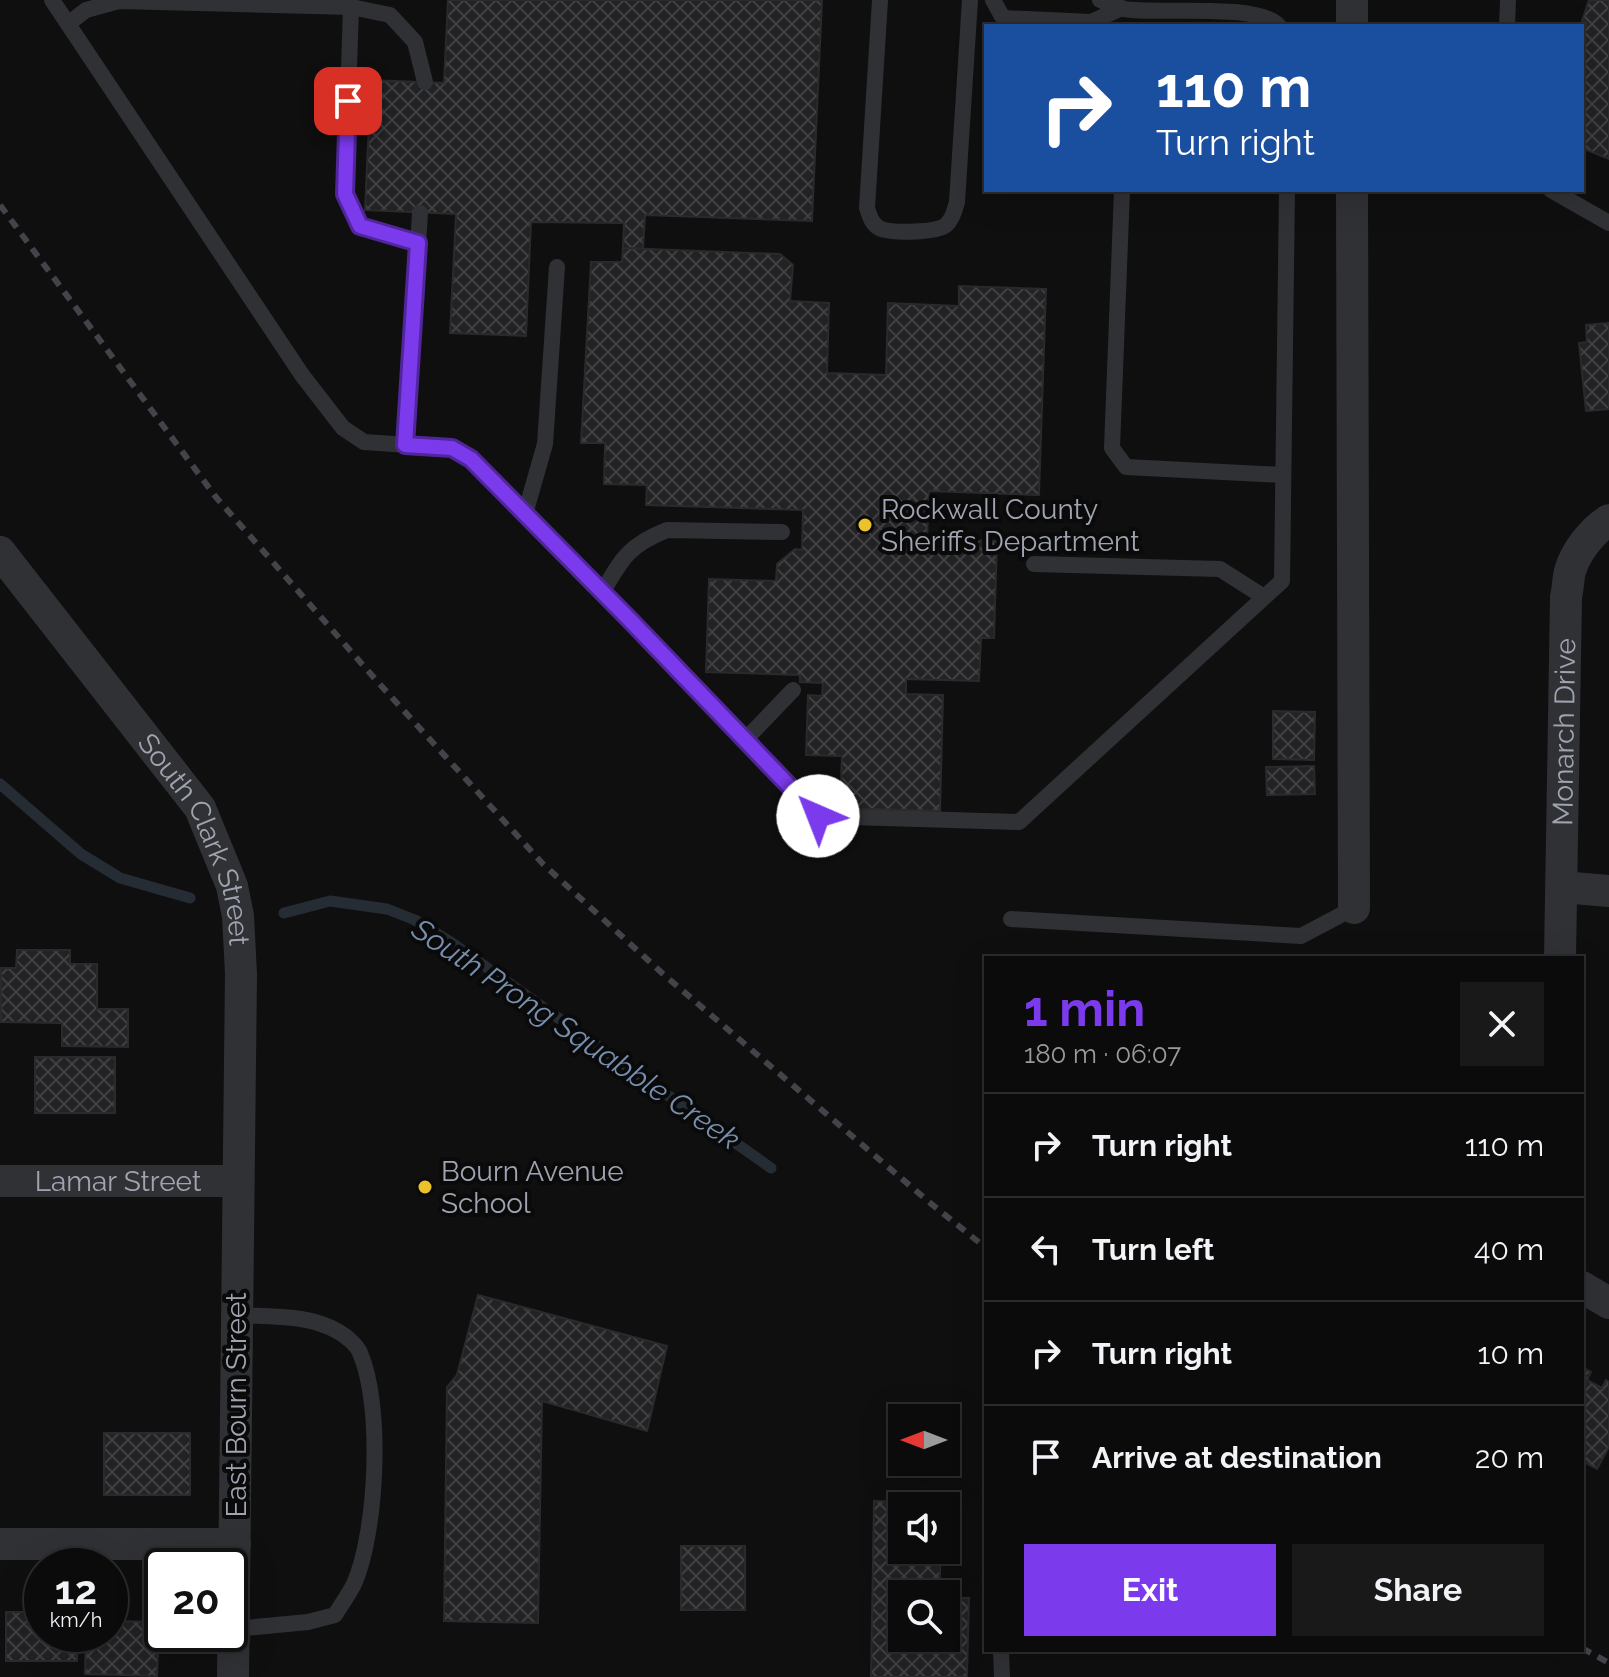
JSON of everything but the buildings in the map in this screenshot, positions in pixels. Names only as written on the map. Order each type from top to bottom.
[{"type":"street","points":[[1352,0],[1352,24]]},
{"type":"street","points":[[1352,192],[1354,908]]},
{"type":"street","name":"Monarch Drive","points":[[1560,956],[1566,597],[1570,570],[1584,544],[1609,520]]},
{"type":"street","name":"South Clark Street","points":[[0,552],[200,808],[232,886],[238,916],[241,974],[237,1181]]},
{"type":"street","points":[[1562,887],[1609,891]]},
{"type":"street","name":"Lamar Street","points":[[0,1181],[237,1181]]},
{"type":"street","name":"East Bourn Street","points":[[235,1548],[237,1181]]},
{"type":"street","points":[[1584,1288],[1609,1303]]},
{"type":"street","points":[[0,1544],[235,1544]]},
{"type":"street","name":"East Bourn Street","points":[[233,1677],[234,1652]]},
{"type":"lane","points":[[52,0],[302,375],[343,428],[364,442],[452,448],[471,459],[818,816],[1019,822],[1282,581],[1287,192]]},
{"type":"lane","points":[[880,0],[867,208],[871,222],[880,228],[933,230],[946,226],[957,202],[970,0]]},
{"type":"lane","points":[[993,0],[1003,18],[1091,22],[1127,14],[1255,14],[1278,24]]},
{"type":"lane","points":[[1100,0],[1127,14]]},
{"type":"lane","points":[[1507,24],[1508,0]]},
{"type":"lane","points":[[68,24],[86,10],[119,1],[351,7],[390,15],[415,42],[425,82]]},
{"type":"lane","points":[[351,7],[345,194],[360,226],[418,243]]},
{"type":"lane","points":[[1122,192],[1112,448],[1126,467],[1283,475]]},
{"type":"lane","points":[[1555,192],[1609,223]]},
{"type":"lane","points":[[405,445],[420,213]]},
{"type":"lane","points":[[525,514],[545,444],[557,267]]},
{"type":"lane","points":[[602,593],[625,556],[650,537],[667,530],[782,532]]},
{"type":"lane","points":[[1034,564],[1220,569],[1264,597]]},
{"type":"lane","points":[[745,740],[793,690]]},
{"type":"lane","points":[[1011,919],[1301,936],[1354,908]]},
{"type":"lane","points":[[236,1315],[311,1320],[340,1332],[359,1349],[370,1383],[374,1424],[374,1480],[366,1543],[354,1584],[335,1615],[308,1622],[248,1628]]},
{"type":"lane","points":[[1001,1652],[1002,1677]]},
{"type":"waterway","name":"South Prong Squabble Creek","points":[[0,784],[81,854],[120,878],[190,898]]},
{"type":"waterway","name":"South Prong Squabble Creek","points":[[284,913],[330,901],[387,909],[415,920],[771,1168]]},
{"type":"railway","points":[[0,205],[215,496],[543,864],[662,973],[984,1246]]},
{"type":"railway","points":[[1584,1649],[1609,1663]]},
{"type":"place","name":"Rockwall County Sheriffs Department","points":[[865,525]]},
{"type":"place","name":"Bourn Avenue School","points":[[425,1187]]},
{"type":"route","points":[[348,101],[345,194],[360,226],[418,243],[405,445],[452,448],[471,459],[818,816]]}]
